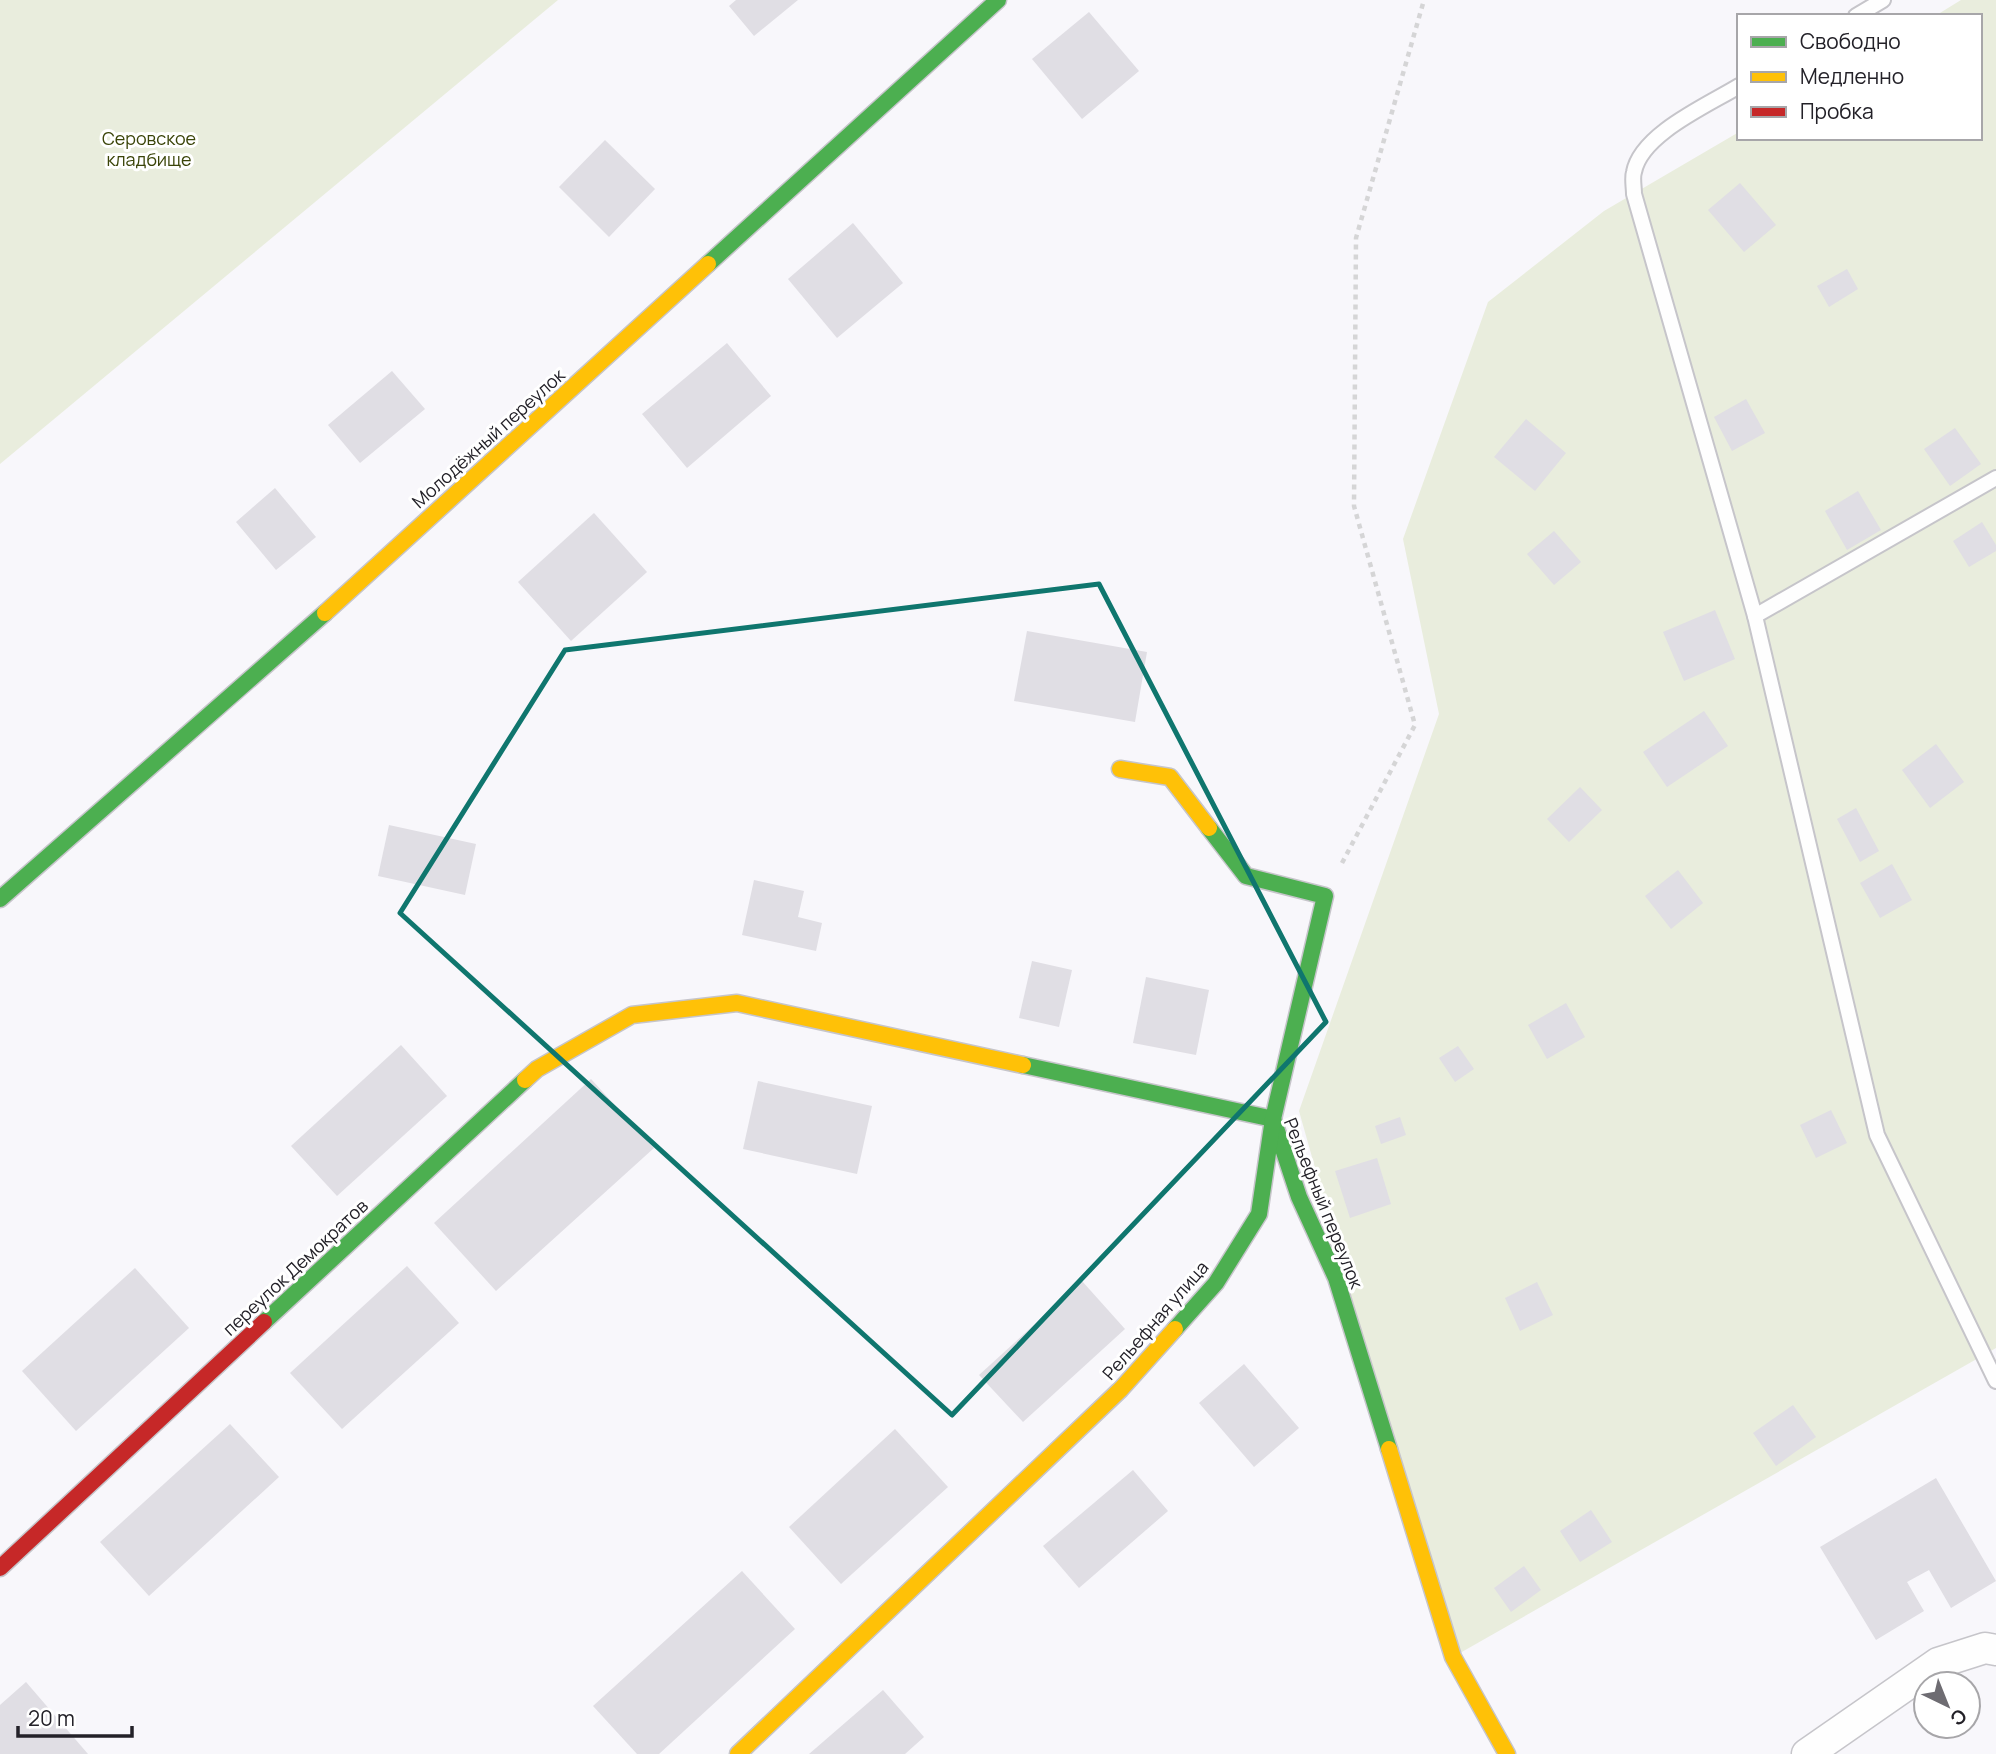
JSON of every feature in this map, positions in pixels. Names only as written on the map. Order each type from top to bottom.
[{"type":"street","name":"Молодёжный переулок","points":[[0,899],[252,679],[998,0]]},
{"type":"street","points":[[1121,769],[1170,777],[1246,876],[1325,896]]},
{"type":"street","name":"Рельефная улица","points":[[738,1754],[1121,1389],[1216,1283],[1259,1214],[1273,1119],[1325,896]]},
{"type":"street","name":"Рельефный переулок","points":[[632,1015],[737,1003],[1273,1119],[1299,1197],[1336,1278],[1452,1657],[1507,1754]]},
{"type":"street","name":"переулок Демократов","points":[[0,1568],[537,1069],[632,1015]]},
{"type":"street","points":[[1807,1754],[1938,1662],[1984,1648],[1996,1650]]},
{"type":"lane","points":[[1860,14],[1883,0]]},
{"type":"lane","points":[[1737,87],[1661,133],[1642,153],[1633,172],[1634,194],[1755,616],[1878,1135],[1996,1381]]},
{"type":"lane","points":[[1755,616],[1996,478]]},
{"type":"path","points":[[1325,896],[1415,725],[1354,506],[1356,238],[1424,0]]},
{"type":"highlighted area","points":[[1099,584],[1326,1022],[952,1415],[400,913],[565,650]]},
{"type":"green space","name":"Серовское кладбище","points":[[0,0],[558,0],[0,464]]},
{"type":"green space","points":[[1961,0],[1996,0],[1996,1348],[1453,1657],[1299,1111],[1439,714],[1403,539],[1488,302],[1604,211],[1737,133],[1737,140],[1982,140],[1982,14],[1938,14]]},
{"type":"building","points":[[736,0],[798,0],[754,36],[729,6]]},
{"type":"building","points":[[1089,12],[1139,71],[1082,119],[1032,59]]},
{"type":"building","points":[[605,140],[655,189],[609,237],[559,187]]},
{"type":"building","points":[[1740,183],[1776,225],[1744,252],[1708,210]]},
{"type":"building","points":[[853,223],[903,283],[837,338],[788,279]]},
{"type":"building","points":[[1847,269],[1858,289],[1829,307],[1817,286]]},
{"type":"building","points":[[727,343],[771,396],[687,468],[642,414]]},
{"type":"building","points":[[392,371],[425,409],[360,463],[328,425]]},
{"type":"building","points":[[1746,399],[1765,433],[1732,451],[1714,417]]},
{"type":"building","points":[[1526,419],[1566,453],[1535,491],[1494,457]]},
{"type":"building","points":[[1955,428],[1981,464],[1950,486],[1924,449]]},
{"type":"building","points":[[275,488],[316,537],[276,570],[236,522]]},
{"type":"building","points":[[1858,491],[1881,530],[1847,550],[1825,511]]},
{"type":"building","points":[[594,513],[647,572],[571,641],[518,582]]},
{"type":"building","points":[[1982,522],[1996,545],[1996,551],[1969,567],[1953,541]]},
{"type":"building","points":[[1554,531],[1581,562],[1554,585],[1527,554]]},
{"type":"building","points":[[1715,610],[1735,659],[1684,681],[1663,632]]},
{"type":"building","points":[[1027,631],[1147,652],[1135,722],[1014,701]]},
{"type":"building","points":[[1704,711],[1728,746],[1667,787],[1643,752]]},
{"type":"building","points":[[1936,744],[1964,782],[1930,808],[1902,770]]},
{"type":"building","points":[[1580,787],[1602,810],[1569,842],[1547,819]]},
{"type":"building","points":[[1856,808],[1879,851],[1860,862],[1837,819]]},
{"type":"building","points":[[389,825],[476,844],[465,895],[378,876]]},
{"type":"building","points":[[1892,864],[1912,900],[1880,918],[1860,883]]},
{"type":"building","points":[[1678,870],[1703,903],[1671,929],[1645,896]]},
{"type":"building","points":[[754,880],[804,891],[798,917],[822,923],[816,951],[742,935]]},
{"type":"building","points":[[1032,961],[1072,970],[1059,1027],[1019,1018]]},
{"type":"building","points":[[1146,977],[1209,990],[1196,1055],[1133,1043]]},
{"type":"building","points":[[1566,1003],[1585,1037],[1547,1059],[1528,1025]]},
{"type":"building","points":[[401,1045],[447,1096],[337,1196],[291,1146]]},
{"type":"building","points":[[1458,1046],[1474,1069],[1455,1082],[1439,1058]]},
{"type":"building","points":[[591,1079],[654,1148],[496,1291],[434,1223]]},
{"type":"building","points":[[758,1081],[872,1106],[857,1174],[743,1149]]},
{"type":"building","points":[[1831,1110],[1847,1143],[1816,1158],[1800,1125]]},
{"type":"building","points":[[1400,1117],[1406,1135],[1381,1144],[1375,1126]]},
{"type":"building","points":[[1377,1158],[1391,1204],[1350,1218],[1335,1171]]},
{"type":"building","points":[[407,1266],[459,1323],[342,1429],[290,1373]]},
{"type":"building","points":[[135,1268],[189,1328],[76,1431],[22,1371]]},
{"type":"building","points":[[1082,1281],[1125,1329],[1023,1422],[979,1375]]},
{"type":"building","points":[[1537,1282],[1553,1315],[1520,1331],[1505,1298]]},
{"type":"building","points":[[1244,1364],[1299,1428],[1254,1467],[1199,1403]]},
{"type":"building","points":[[1793,1405],[1816,1437],[1776,1466],[1753,1433]]},
{"type":"building","points":[[230,1424],[279,1477],[149,1596],[100,1542]]},
{"type":"building","points":[[895,1429],[948,1487],[841,1584],[789,1527]]},
{"type":"building","points":[[1133,1470],[1168,1511],[1079,1588],[1043,1546]]},
{"type":"building","points":[[1936,1478],[1996,1581],[1951,1608],[1929,1570],[1907,1582],[1924,1611],[1876,1640],[1820,1547]]},
{"type":"building","points":[[1591,1510],[1612,1542],[1580,1562],[1560,1531]]},
{"type":"building","points":[[1524,1566],[1541,1590],[1511,1612],[1494,1588]]},
{"type":"building","points":[[742,1571],[795,1629],[659,1754],[637,1754],[593,1706]]},
{"type":"building","points":[[26,1682],[88,1754],[0,1754],[0,1705]]},
{"type":"building","points":[[883,1690],[924,1737],[905,1754],[809,1754]]},
{"type":"traffic: fast","points":[[708,264],[998,0]]},
{"type":"traffic: fast","points":[[0,899],[325,613]]},
{"type":"traffic: fast","points":[[1175,1329],[1216,1283],[1259,1214],[1273,1119],[1325,896],[1246,876],[1209,828]]},
{"type":"traffic: fast","points":[[1023,1065],[1273,1119],[1299,1197],[1336,1278],[1389,1449]]},
{"type":"traffic: fast","points":[[264,1322],[525,1080]]},
{"type":"traffic: slow","points":[[325,613],[708,264]]},
{"type":"traffic: slow","points":[[1120,769],[1170,777],[1209,828]]},
{"type":"traffic: slow","points":[[525,1080],[537,1069],[632,1015],[737,1003],[1023,1065]]},
{"type":"traffic: slow","points":[[738,1754],[1121,1389],[1175,1329]]},
{"type":"traffic: slow","points":[[1389,1449],[1453,1657],[1507,1754]]},
{"type":"traffic: jam","points":[[0,1568],[264,1322]]}]
